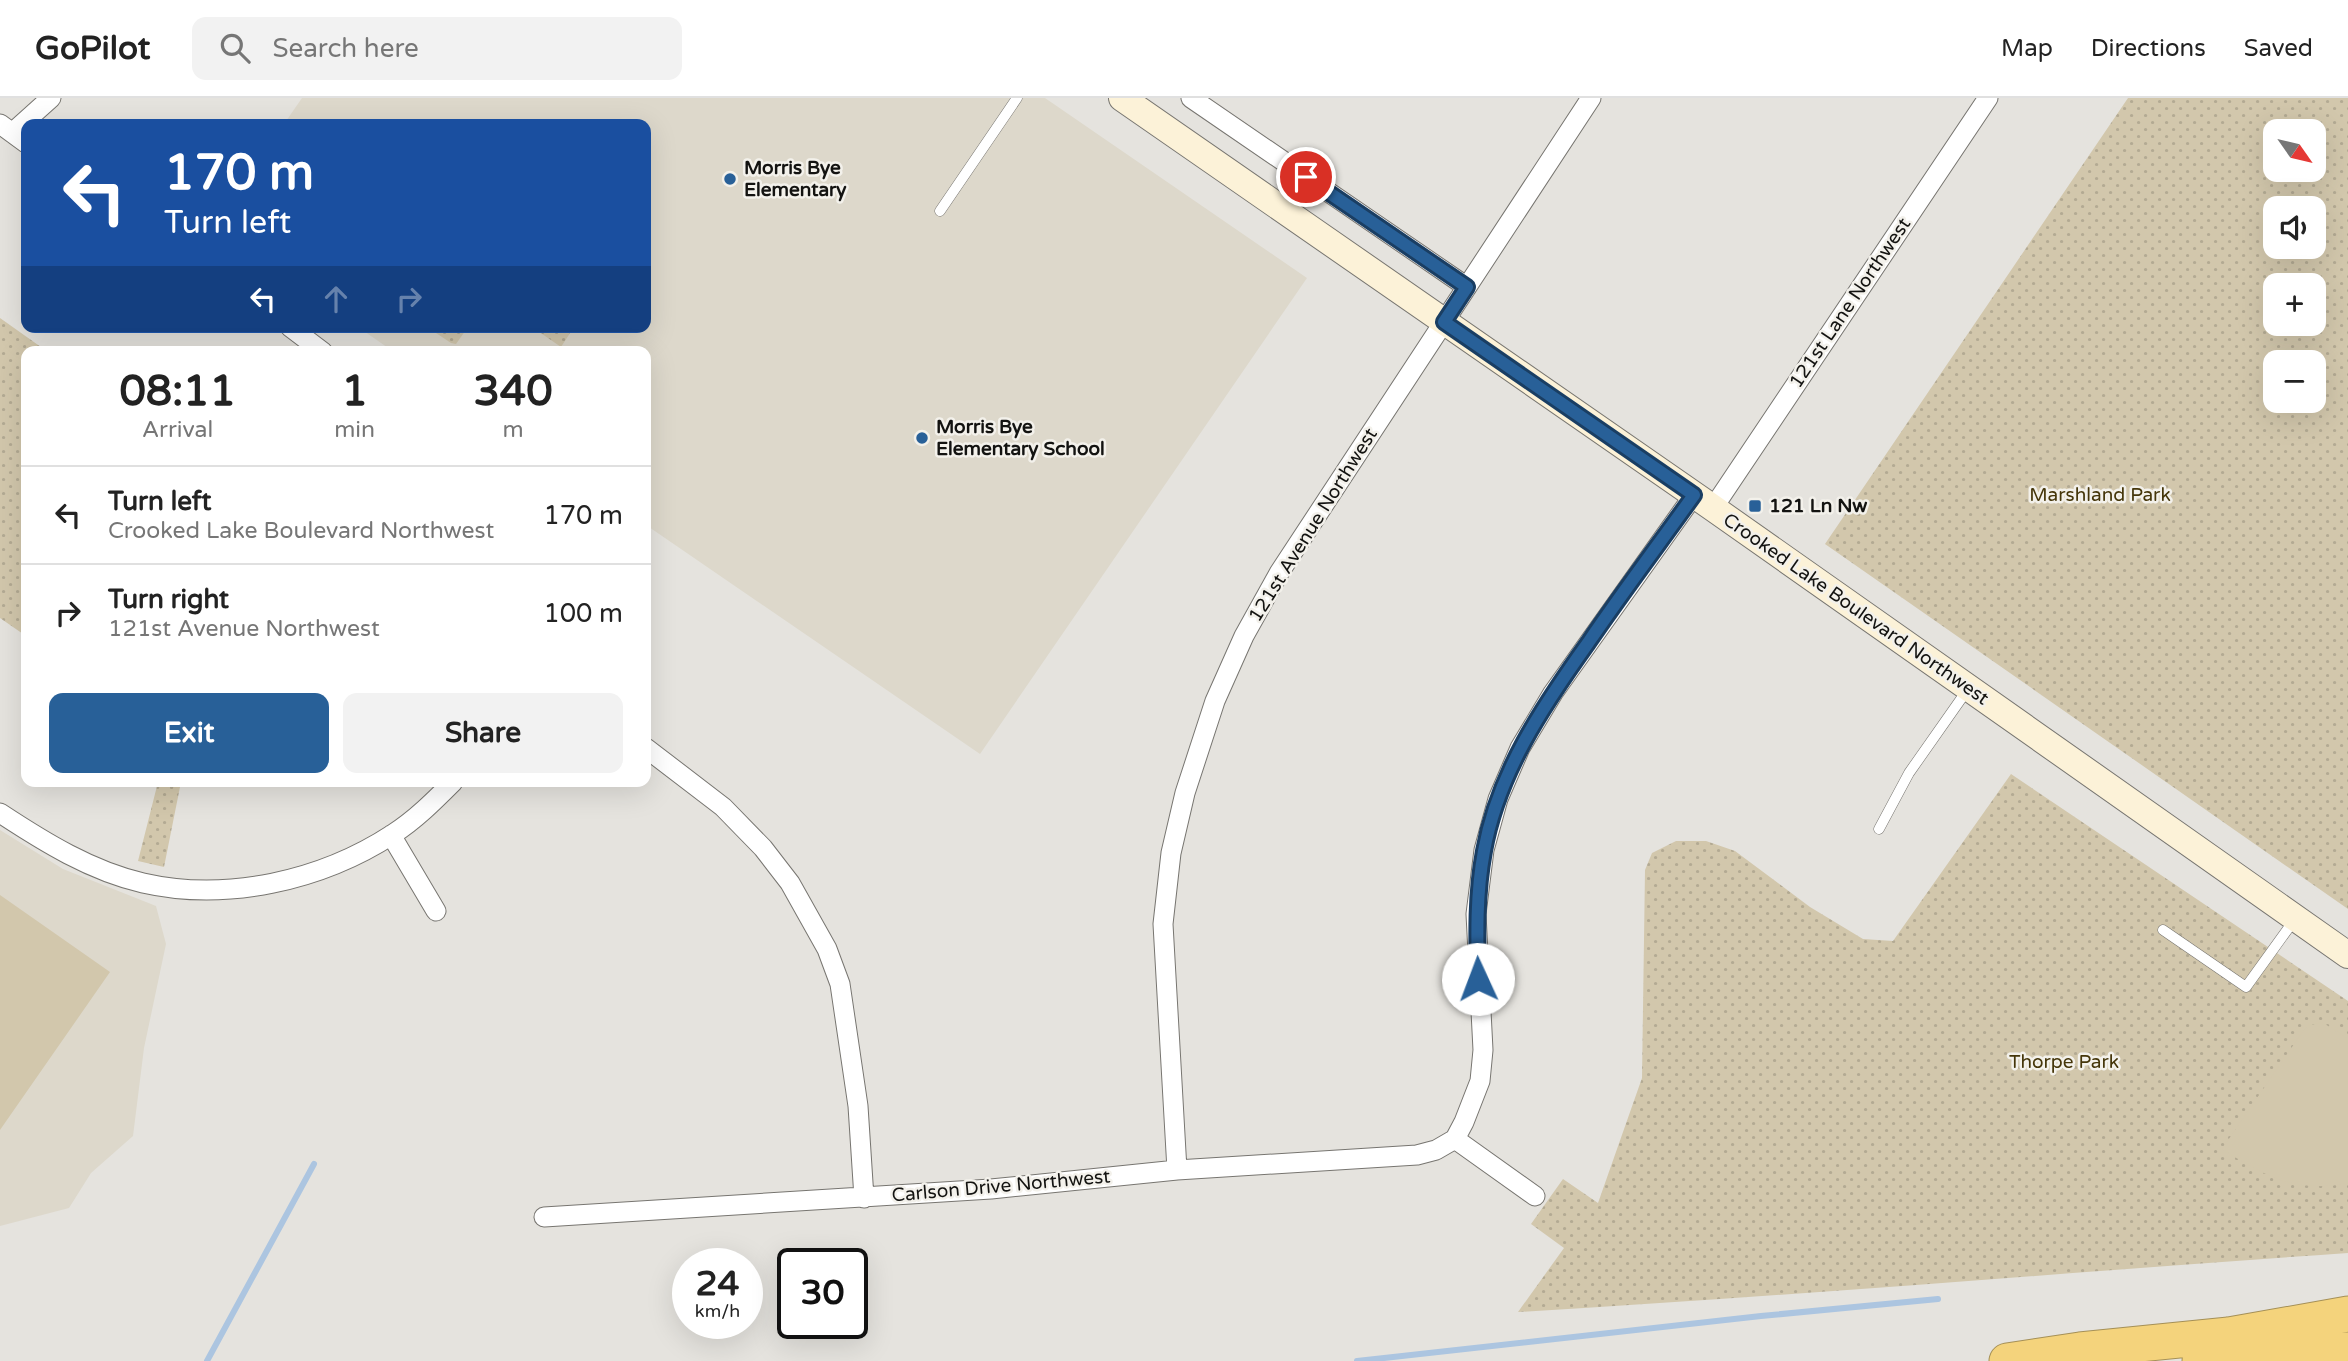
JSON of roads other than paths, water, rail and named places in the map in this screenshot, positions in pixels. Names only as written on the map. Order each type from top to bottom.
[{"type":"highway","points":[[2007,1361],[2080,1350],[2229,1335],[2348,1314]]},
{"type":"highway","points":[[2200,1361],[2348,1350]]},
{"type":"street","points":[[28,119],[51,98]]},
{"type":"street","name":"Crooked Lake Boulevard Northwest","points":[[1122,98],[2348,955]]},
{"type":"street","points":[[1191,98],[1467,287]]},
{"type":"street","name":"121st Avenue Northwest","points":[[1177,1170],[1163,924],[1171,853],[1185,793],[1215,701],[1244,636],[1279,573],[1591,98]]},
{"type":"street","name":"121st Lane Northwest","points":[[1455,1139],[1480,1081],[1483,1051],[1476,914],[1484,850],[1498,799],[1520,748],[1553,693],[1703,502],[1988,98]]},
{"type":"street","points":[[298,333],[315,346]]},
{"type":"street","points":[[651,752],[723,807],[763,848],[790,883],[827,949],[840,984],[858,1106],[864,1198]]},
{"type":"street","points":[[0,813],[52,847],[141,883],[173,888],[235,889],[283,880],[338,864],[391,835],[421,814],[448,787]]},
{"type":"street","points":[[391,835],[436,911]]},
{"type":"street","points":[[1455,1139],[1535,1196]]},
{"type":"street","name":"Carlson Drive Northwest","points":[[544,1217],[864,1198],[1004,1188],[1177,1170],[1417,1155],[1436,1150],[1455,1139]]},
{"type":"lane","points":[[940,211],[1017,98]]},
{"type":"lane","points":[[1879,829],[1909,773],[1969,688]]},
{"type":"lane","points":[[2163,930],[2246,987],[2296,918]]},
{"type":"waterway","points":[[207,1361],[314,1164]]},
{"type":"waterway","points":[[1357,1361],[1938,1299]]},
{"type":"place","name":"Morris Bye Elementary","points":[[730,179]]},
{"type":"place","name":"Morris Bye Elementary School","points":[[922,438]]},
{"type":"place","name":"121 Ln Nw","points":[[1755,506]]},
{"type":"park label","name":"Marshland Park","points":[[2100,495]]},
{"type":"park label","name":"Thorpe Park","points":[[2064,1062]]}]
